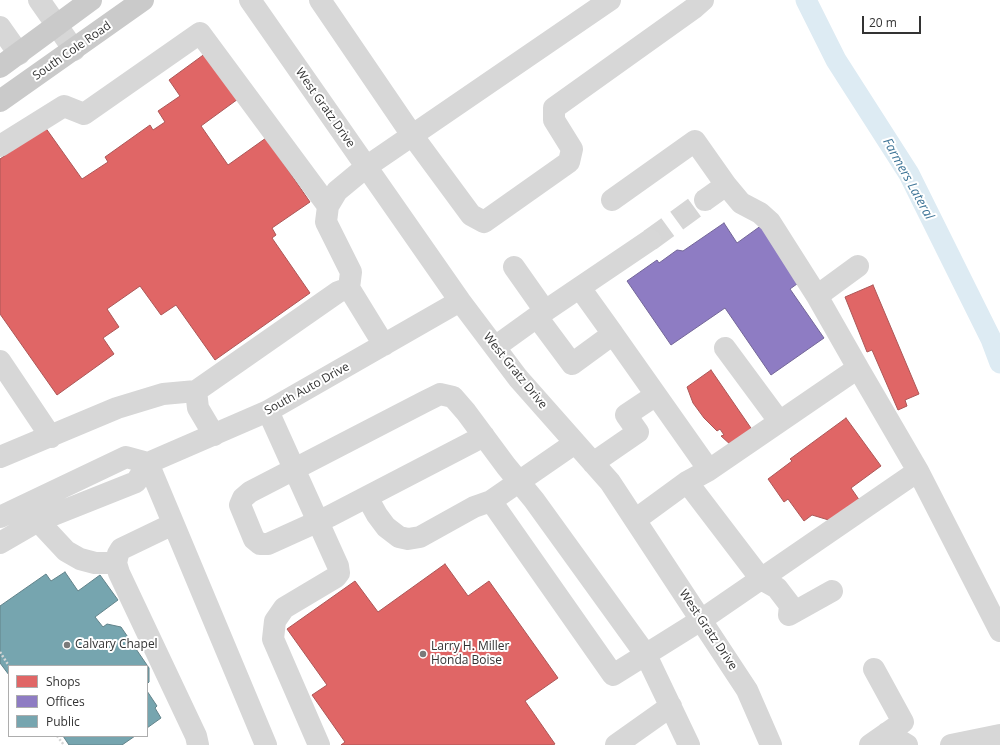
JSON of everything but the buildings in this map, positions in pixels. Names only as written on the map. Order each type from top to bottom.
[{"type":"main road","points":[[0,67],[91,0]]},
{"type":"main road","name":"South Cole Road","points":[[0,101],[143,0]]},
{"type":"street","points":[[39,0],[74,50]]},
{"type":"street","name":"West Gratz Drive","points":[[250,0],[460,301],[518,378],[610,482],[747,690],[771,745]]},
{"type":"street","points":[[320,0],[412,135],[471,215],[484,222],[570,162],[572,149],[554,120],[554,108],[703,0]]},
{"type":"street","points":[[384,345],[349,288],[351,272],[326,222],[328,206],[337,191],[366,167],[610,0]]},
{"type":"street","points":[[0,27],[19,54]]},
{"type":"street","points":[[0,146],[64,106],[84,114],[200,33],[328,206]]},
{"type":"street","points":[[612,200],[695,141],[726,185],[741,203],[760,213],[770,222],[817,296],[918,471],[1000,631]]},
{"type":"street","points":[[704,200],[726,185]]},
{"type":"street","points":[[495,347],[650,240]]},
{"type":"street","points":[[817,296],[858,266]]},
{"type":"street","points":[[514,267],[572,364],[613,334]]},
{"type":"street","points":[[0,458],[117,408],[163,394],[196,391],[338,292],[349,288]]},
{"type":"street","points":[[580,288],[709,470]]},
{"type":"street","name":"South Auto Drive","points":[[148,463],[268,412],[460,301]]},
{"type":"street","points":[[725,348],[779,421]]},
{"type":"street","points":[[0,363],[51,437]]},
{"type":"street","points":[[635,520],[687,482],[709,470],[858,368]]},
{"type":"street","points":[[196,391],[198,408],[214,435]]},
{"type":"street","points":[[484,436],[318,522],[268,544],[260,544],[254,539],[240,505],[243,498],[250,492],[440,394],[453,397],[484,436],[520,482],[646,655],[689,745]]},
{"type":"street","points":[[593,463],[638,432],[626,415],[656,394]]},
{"type":"street","points":[[268,412],[338,566],[339,573],[336,577],[284,608],[275,621],[273,639],[319,745]]},
{"type":"street","points":[[367,497],[376,515],[386,527],[399,537],[408,539],[420,537],[474,507],[491,501],[575,444]]},
{"type":"street","points":[[0,517],[33,513],[136,482],[148,463]]},
{"type":"street","points":[[148,463],[266,745]]},
{"type":"street","points":[[491,501],[613,676],[701,620],[918,471]]},
{"type":"street","points":[[687,482],[761,579],[777,588],[790,605],[789,615],[832,591]]},
{"type":"street","points":[[0,543],[33,513]]},
{"type":"street","points":[[33,513],[66,552],[80,559],[95,563],[116,563]]},
{"type":"street","points":[[173,524],[121,549],[116,563],[119,573],[196,736],[198,745]]},
{"type":"street","points":[[874,669],[903,722],[878,739]]},
{"type":"street","points":[[616,745],[671,706]]},
{"type":"street","points":[[951,745],[1000,735]]},
{"type":"street","points":[[878,739],[907,745]]},
{"type":"path","points":[[0,652],[8,665]]},
{"type":"path","points":[[58,737],[64,745]]},
{"type":"waterway","name":"Farmers Lateral","points":[[806,0],[836,60],[909,174],[991,339],[1000,363]]},
{"type":"tunnel","points":[[650,240],[705,200]]},
{"type":"place","name":"Calvary Chapel","points":[[67,645]]},
{"type":"place","name":"Larry H. Miller Honda Boise","points":[[423,654]]}]
